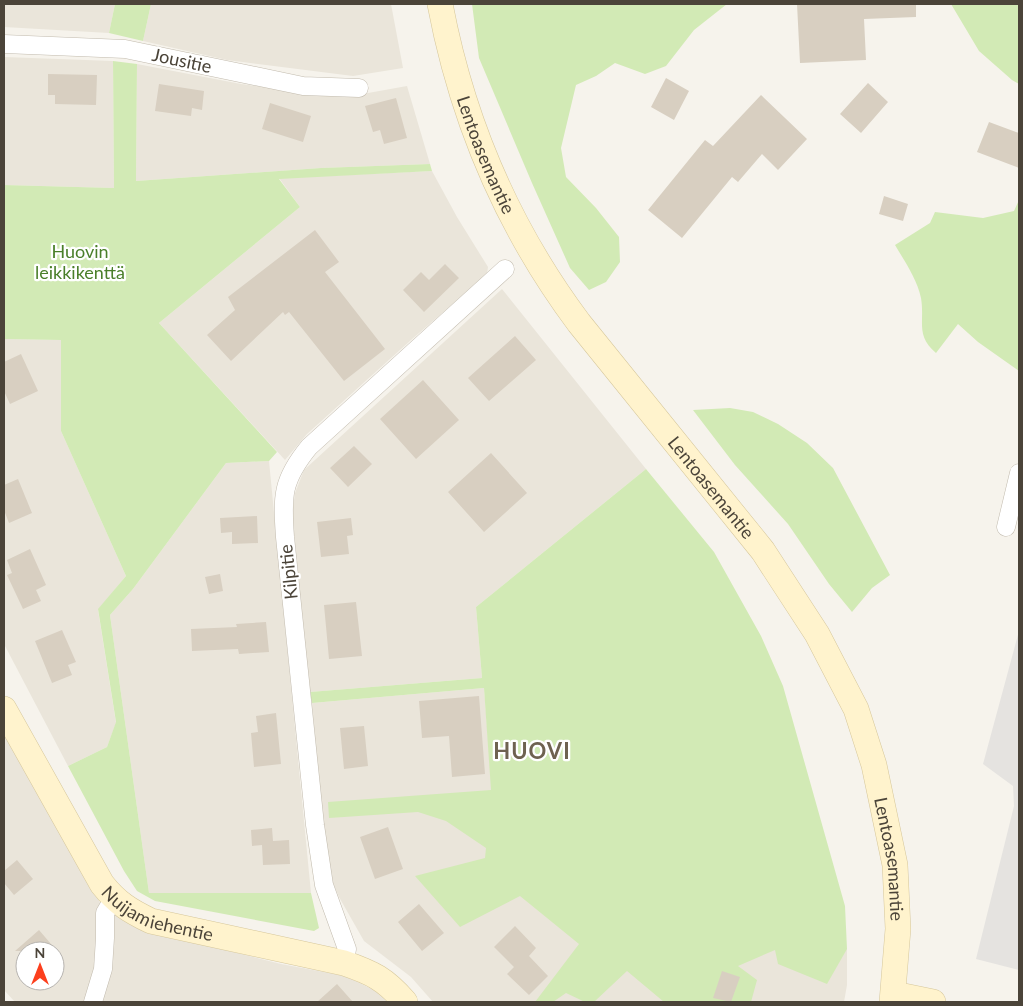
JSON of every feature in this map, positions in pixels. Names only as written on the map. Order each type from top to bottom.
[{"type":"main road","name":"Lentoasemantie","points":[[440,4],[452,62],[464,102],[499,189],[524,238],[555,290],[579,323],[773,564],[817,634],[856,709],[874,765],[895,865],[898,929],[893,998]]},
{"type":"main road","name":"Nuijamiehentie","points":[[4,709],[102,884],[114,898],[131,912],[151,921],[369,971],[384,981],[405,1002]]},
{"type":"main road","points":[[893,998],[933,1002]]},
{"type":"street","name":"Jousitie","points":[[4,44],[125,49],[303,86],[360,88]]},
{"type":"street","name":"Kilpitie","points":[[344,964],[347,949],[324,885],[315,825],[283,516],[284,492],[290,474],[309,447],[505,269]]},
{"type":"street","points":[[1006,527],[1019,473]]},
{"type":"street","points":[[93,1002],[103,969],[106,938],[105,913],[114,898]]},
{"type":"shaded area","points":[[4,4],[115,4],[109,33],[4,27]]},
{"type":"shaded area","points":[[151,4],[391,4],[403,68],[353,76],[227,60],[143,41]]},
{"type":"shaded area","points":[[4,57],[113,61],[114,188],[4,185]]},
{"type":"shaded area","points":[[137,64],[241,84],[313,93],[357,95],[407,86],[430,164],[321,168],[136,181]]},
{"type":"shaded area","points":[[432,171],[457,217],[488,267],[487,274],[307,434],[285,460],[159,323],[300,207],[279,178]]},
{"type":"shaded area","points":[[502,289],[646,469],[476,607],[482,678],[310,692],[292,515],[295,493],[304,470]]},
{"type":"shaded area","points":[[4,339],[61,340],[61,431],[126,576],[98,610],[116,723],[107,747],[68,766],[4,644]]},
{"type":"shaded area","points":[[269,461],[311,893],[149,893],[110,615],[133,589],[226,463]]},
{"type":"shaded area","points":[[1019,631],[1019,970],[976,959],[1014,806],[1013,786],[983,764]]},
{"type":"shaded area","points":[[484,688],[492,790],[847,949],[847,985],[844,1002],[433,1002],[411,977],[364,941],[339,897],[330,876],[324,848],[312,703]]},
{"type":"shaded area","points":[[4,730],[102,906],[135,927],[281,964],[345,976],[374,990],[387,1002],[15,1002],[4,990]]},
{"type":"green space","points":[[115,4],[151,4],[143,41],[109,33]]},
{"type":"green space","points":[[472,4],[727,4],[694,30],[666,66],[645,74],[615,63],[596,76],[576,85],[561,148],[566,177],[596,208],[619,237],[620,262],[606,282],[589,290],[570,268],[479,58]]},
{"type":"green space","points":[[951,4],[1019,4],[1019,84],[979,51]]},
{"type":"green space","name":"Huovin leikkikenttä","points":[[113,61],[137,64],[136,181],[321,168],[430,164],[432,171],[279,179],[300,207],[159,323],[277,452],[269,461],[226,463],[133,589],[110,615],[149,893],[311,893],[319,928],[314,931],[155,901],[137,891],[124,871],[68,766],[107,747],[116,722],[98,609],[126,576],[61,431],[61,340],[4,339],[4,185],[114,188]]},
{"type":"green space","points":[[1019,200],[1019,371],[978,342],[958,324],[936,353],[929,346],[923,334],[921,298],[917,284],[895,245],[930,223],[935,212],[983,218],[1014,211]]},
{"type":"green space","points":[[730,408],[753,412],[778,424],[807,443],[833,468],[890,575],[872,588],[852,612],[829,584],[788,524],[735,465],[693,410]]},
{"type":"green space","points":[[646,469],[714,552],[761,636],[783,686],[845,906],[847,949],[827,984],[778,964],[775,950],[738,966],[757,980],[751,1002],[664,1002],[627,971],[594,1002],[585,1002],[566,993],[553,1002],[535,1002],[579,944],[520,896],[460,927],[415,876],[485,858],[486,848],[446,821],[418,812],[329,818],[328,802],[491,790],[484,688],[312,703],[310,692],[482,678],[476,607]]},
{"type":"building","points":[[797,4],[916,4],[916,17],[864,19],[866,60],[800,63]]},
{"type":"building","points":[[48,74],[97,75],[96,105],[55,104],[55,95],[48,95]]},
{"type":"building","points":[[666,78],[689,91],[674,120],[651,107]]},
{"type":"building","points":[[868,83],[888,102],[861,133],[840,114]]},
{"type":"building","points":[[159,84],[204,91],[202,110],[192,108],[191,116],[155,111]]},
{"type":"building","points":[[761,95],[807,139],[778,170],[762,154],[738,182],[732,177],[682,238],[648,210],[705,140],[713,146]]},
{"type":"building","points":[[396,98],[407,138],[384,144],[380,130],[373,132],[365,106]]},
{"type":"building","points":[[270,103],[311,116],[303,142],[262,129]]},
{"type":"building","points":[[989,122],[1019,133],[1019,168],[977,152]]},
{"type":"building","points":[[884,196],[908,204],[903,221],[879,214]]},
{"type":"building","points":[[315,230],[339,262],[325,272],[385,349],[344,381],[289,312],[285,315],[283,312],[231,361],[207,335],[235,310],[228,297]]},
{"type":"building","points":[[445,264],[459,278],[424,312],[403,290],[421,272],[429,280]]},
{"type":"building","points":[[515,336],[536,360],[489,401],[468,378]]},
{"type":"building","points":[[21,354],[38,391],[10,404],[4,391],[4,362]]},
{"type":"building","points":[[423,380],[459,420],[416,459],[380,419]]},
{"type":"building","points":[[354,446],[372,464],[348,487],[330,468]]},
{"type":"building","points":[[491,453],[527,493],[484,532],[448,492]]},
{"type":"building","points":[[18,479],[32,513],[9,523],[4,510],[4,485]]},
{"type":"building","points":[[257,516],[258,543],[232,544],[232,532],[221,533],[220,518]]},
{"type":"building","points":[[351,518],[353,535],[347,536],[349,554],[321,557],[317,522]]},
{"type":"building","points":[[30,549],[46,585],[36,590],[41,601],[23,609],[7,575],[12,573],[7,560]]},
{"type":"building","points":[[220,574],[223,591],[209,594],[205,577]]},
{"type":"building","points":[[356,602],[362,656],[329,659],[324,605]]},
{"type":"building","points":[[266,622],[269,652],[239,654],[238,649],[192,651],[191,629],[237,627],[236,624]]},
{"type":"building","points":[[62,630],[76,662],[68,665],[72,675],[52,683],[35,641]]},
{"type":"building","points":[[479,696],[485,774],[452,777],[449,736],[422,738],[419,701]]},
{"type":"building","points":[[276,713],[281,764],[254,767],[251,733],[258,732],[256,716]]},
{"type":"building","points":[[364,726],[368,766],[344,769],[340,728]]},
{"type":"building","points":[[388,827],[403,869],[375,879],[360,837]]},
{"type":"building","points":[[272,828],[273,841],[289,840],[290,864],[263,865],[262,845],[252,846],[251,830]]},
{"type":"building","points":[[17,860],[33,879],[14,895],[4,883],[4,871]]},
{"type":"building","points":[[419,904],[444,933],[422,951],[398,922]]},
{"type":"building","points":[[515,926],[536,948],[529,956],[548,976],[529,995],[507,974],[514,967],[494,947]]},
{"type":"building","points":[[39,930],[48,941],[26,941]]},
{"type":"building","points":[[722,971],[740,977],[731,1002],[713,998]]},
{"type":"building","points":[[337,984],[353,1002],[317,1002]]},
{"type":"district","name":"HUOVI","points":[[532,750]]}]
